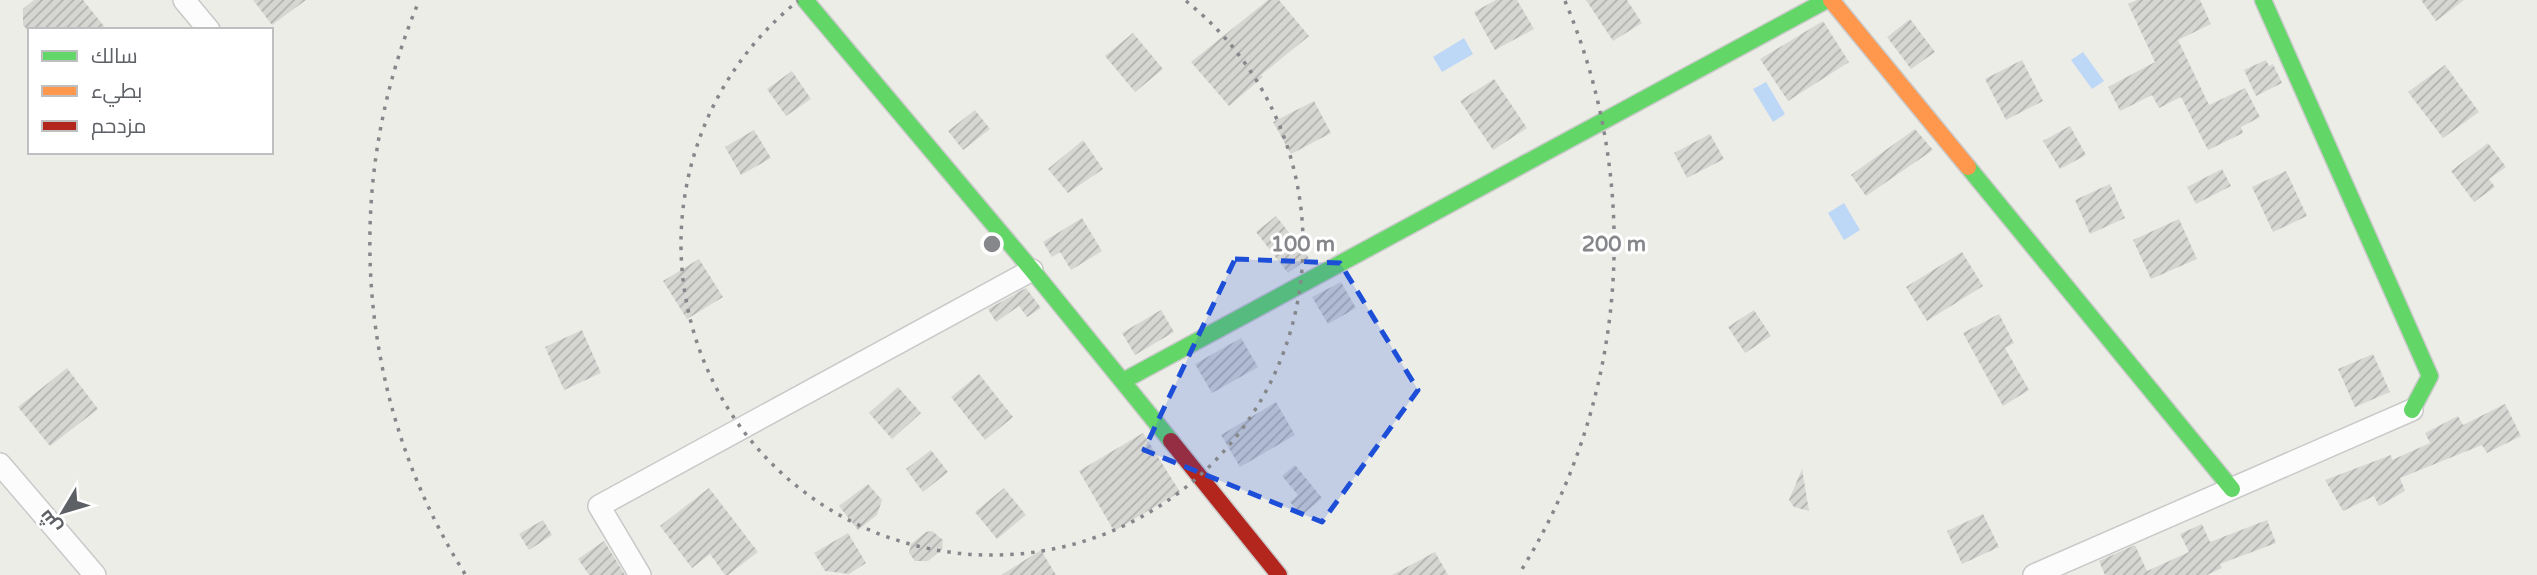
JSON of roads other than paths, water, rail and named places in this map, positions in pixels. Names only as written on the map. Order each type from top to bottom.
[{"type":"street","points":[[184,0],[207,28]]},
{"type":"street","points":[[806,0],[1032,270],[1279,575]]},
{"type":"street","points":[[1123,381],[1829,0],[2232,488]]},
{"type":"street","points":[[2034,575],[2412,410],[2430,376],[2263,0]]},
{"type":"street","points":[[640,575],[599,506],[1032,270]]},
{"type":"street","points":[[0,464],[95,575]]},
{"type":"water","points":[[1464,38],[1473,54],[1442,72],[1433,57]]},
{"type":"water","points":[[2083,52],[2104,81],[2092,89],[2071,60]]},
{"type":"water","points":[[1766,82],[1785,114],[1773,122],[1753,89]]},
{"type":"water","points":[[1844,203],[1860,230],[1844,240],[1828,213]]}]
